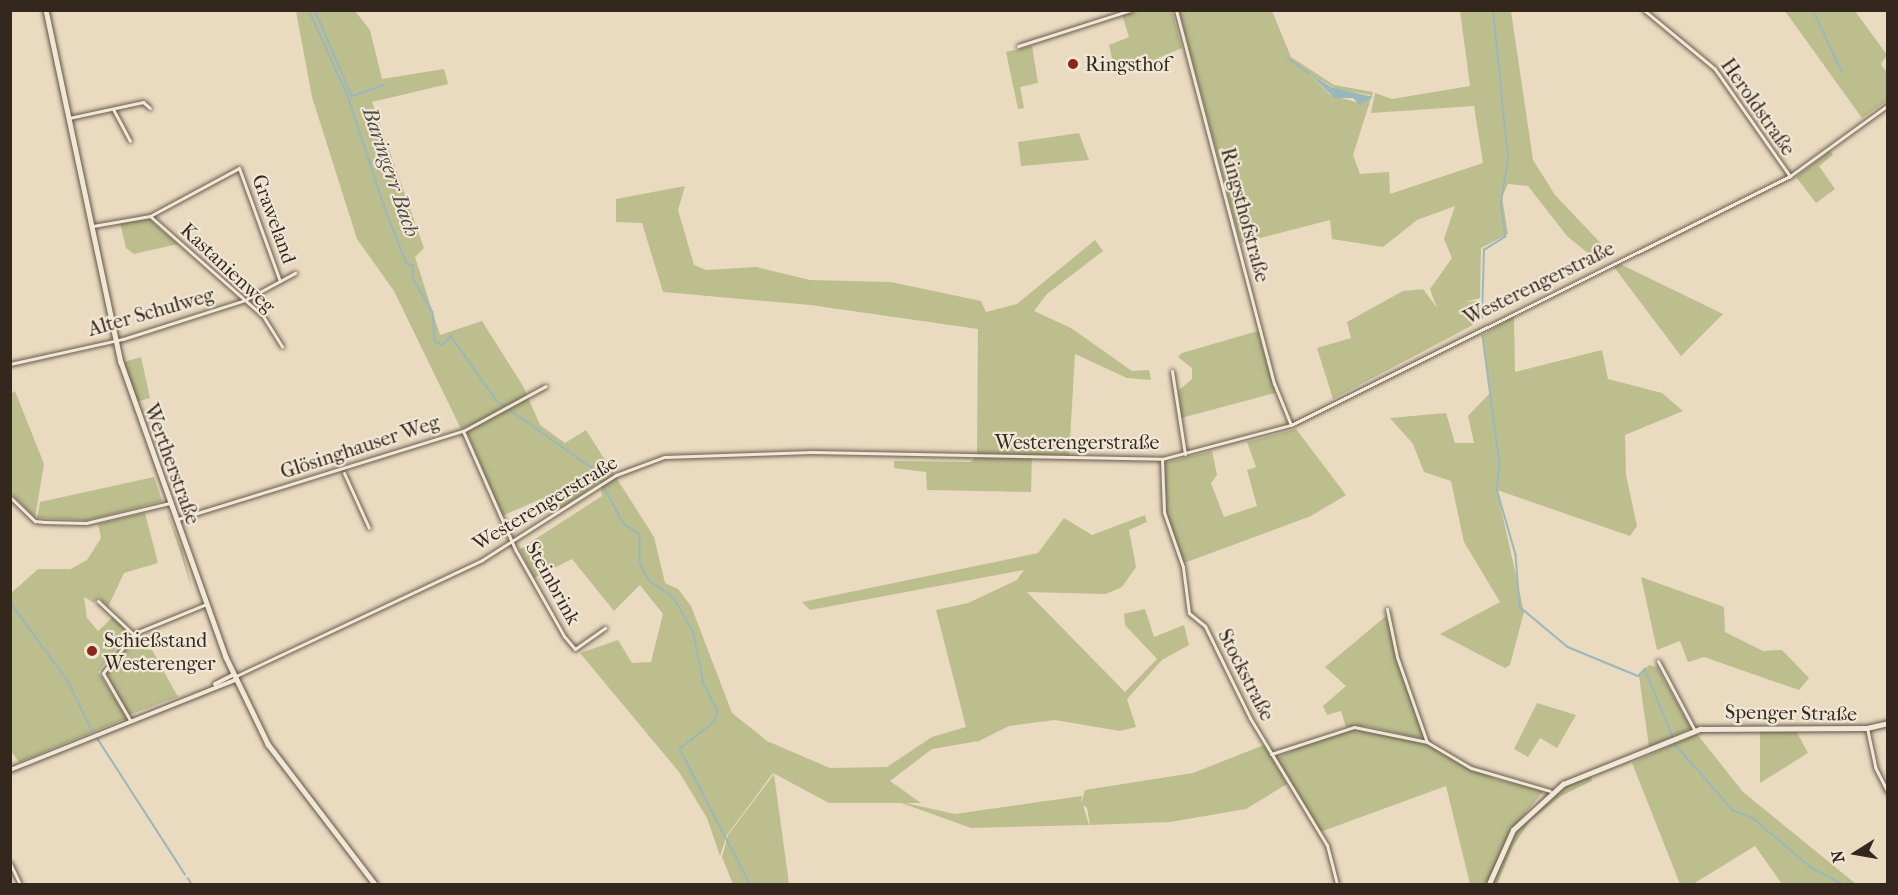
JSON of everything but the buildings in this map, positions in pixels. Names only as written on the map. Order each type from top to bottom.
[{"type":"main road","name":"Wertherstraße","points":[[46,10],[116,340],[206,604],[234,677],[279,760],[375,885]]},
{"type":"main road","name":"Spenger Straße","points":[[1695,731],[1867,728],[1887,723]]},
{"type":"main road","points":[[1489,885],[1513,830],[1550,791],[1695,731]]},
{"type":"street","points":[[1018,46],[1131,10]]},
{"type":"street","name":"Ringsthofstraße","points":[[1176,10],[1274,383],[1291,426]]},
{"type":"street","name":"Heroldstraße","points":[[1644,10],[1715,69],[1790,176]]},
{"type":"street","points":[[69,118],[143,102],[150,108]]},
{"type":"street","name":"Westerengerstraße","points":[[10,770],[234,677],[513,543],[605,483],[664,457],[812,452],[1162,459],[1291,426],[1790,176],[1887,105]]},
{"type":"street","points":[[113,109],[130,141]]},
{"type":"street","name":"Graweland","points":[[150,216],[239,168],[280,281]]},
{"type":"street","points":[[92,227],[150,216]]},
{"type":"street","name":"Kastanienweg","points":[[150,216],[245,300],[282,346]]},
{"type":"street","name":"Alter Schulweg","points":[[10,364],[116,340],[245,300],[296,273]]},
{"type":"street","points":[[1172,371],[1185,454]]},
{"type":"street","name":"Glösinghauser Weg","points":[[176,519],[343,472],[463,431],[546,386]]},
{"type":"street","name":"Steinbrink","points":[[463,431],[513,543],[575,649],[605,628]]},
{"type":"street","name":"Stockstraße","points":[[1162,459],[1164,512],[1183,567],[1189,613],[1205,626],[1271,754],[1327,845],[1337,885]]},
{"type":"street","points":[[343,472],[369,528]]},
{"type":"street","points":[[10,497],[35,521],[45,522],[86,523],[170,503]]},
{"type":"street","points":[[98,601],[133,634]]},
{"type":"street","points":[[130,720],[103,673],[133,634],[206,604]]},
{"type":"street","points":[[1387,609],[1397,657],[1426,742]]},
{"type":"street","points":[[1658,661],[1695,731]]},
{"type":"street","points":[[1271,754],[1333,731],[1366,727],[1426,742],[1472,768],[1550,791]]},
{"type":"street","points":[[1867,728],[1875,767],[1887,792]]},
{"type":"street","points":[[10,863],[20,885]]},
{"type":"green space","points":[[296,11],[355,11],[370,30],[382,79],[444,69],[448,84],[372,102],[424,248],[415,257],[440,335],[482,321],[523,386],[540,425],[565,443],[586,430],[654,537],[665,583],[678,589],[691,606],[732,713],[767,741],[830,768],[887,767],[932,737],[966,727],[936,610],[968,603],[1017,580],[1024,570],[810,610],[802,602],[1038,553],[1064,518],[1092,535],[1145,515],[1147,522],[1129,530],[1136,567],[1122,587],[1106,594],[1027,592],[1125,692],[1157,659],[1125,625],[1124,614],[1145,609],[1154,637],[1184,625],[1189,645],[1162,660],[1127,699],[1136,727],[1120,731],[1055,720],[1009,726],[979,741],[932,749],[890,781],[921,803],[829,803],[773,773],[727,835],[720,856],[707,818],[679,772],[580,653],[618,640],[632,663],[651,662],[663,614],[640,585],[614,611],[572,559],[534,578],[520,549],[602,496],[600,482],[555,513],[543,498],[502,516],[466,429],[484,420],[461,429],[394,291],[357,239],[312,97]]},
{"type":"green space","points":[[1138,11],[1172,11],[1182,48],[1116,76],[1109,45],[1129,37],[1122,15]]},
{"type":"green space","points":[[1179,11],[1272,11],[1291,57],[1334,85],[1373,92],[1353,155],[1360,174],[1389,172],[1390,194],[1483,163],[1474,106],[1371,113],[1375,93],[1392,99],[1470,86],[1460,11],[1511,11],[1533,160],[1555,195],[1612,255],[1596,260],[1567,236],[1528,186],[1508,184],[1502,197],[1508,234],[1481,248],[1480,298],[1465,302],[1478,301],[1473,325],[1333,399],[1317,348],[1351,338],[1347,322],[1403,291],[1423,289],[1437,308],[1430,289],[1452,258],[1444,239],[1455,206],[1417,220],[1383,247],[1332,239],[1330,220],[1241,243]],"holes":[[[1310,74],[1336,89],[1371,95],[1356,102],[1330,95]]]},
{"type":"green space","points":[[1785,11],[1855,11],[1887,55],[1881,64],[1887,73],[1887,101],[1862,118]]},
{"type":"green space","points":[[1032,46],[1038,83],[1020,87],[1024,108],[1018,109],[1006,52]]},
{"type":"green space","points":[[1079,133],[1089,160],[1021,166],[1018,142]]},
{"type":"green space","points":[[1830,151],[1833,155],[1819,166],[1835,189],[1816,203],[1796,177]]},
{"type":"green space","points":[[685,186],[678,210],[694,265],[706,270],[756,267],[810,280],[891,282],[981,301],[986,312],[1017,304],[1095,240],[1103,251],[1047,294],[1034,311],[1071,328],[1132,371],[1149,370],[1151,380],[1127,378],[1075,354],[1069,457],[1032,457],[1031,492],[927,490],[926,472],[894,468],[894,461],[971,462],[977,455],[978,329],[810,305],[663,292],[642,223],[616,222],[616,199]]},
{"type":"green space","points":[[149,219],[178,244],[134,254],[126,248],[120,222]]},
{"type":"green space","points":[[1620,264],[1723,314],[1681,356],[1614,267]]},
{"type":"green space","points":[[1514,316],[1515,372],[1602,350],[1608,379],[1662,393],[1683,411],[1625,435],[1626,475],[1637,526],[1630,536],[1497,490],[1524,612],[1510,665],[1505,668],[1440,634],[1500,602],[1464,542],[1451,481],[1424,472],[1413,444],[1390,418],[1446,413],[1455,443],[1474,443],[1468,416],[1490,393],[1483,335]]},
{"type":"green space","points":[[1258,331],[1275,393],[1181,418],[1179,390],[1192,379],[1192,368],[1178,357],[1182,353]]},
{"type":"green space","points":[[141,357],[150,398],[136,402],[124,362]]},
{"type":"green space","points":[[15,391],[44,464],[35,518],[11,493],[10,395]]},
{"type":"green space","points":[[1296,429],[1346,495],[1311,516],[1184,563],[1167,520],[1164,463],[1212,451],[1217,475],[1211,483],[1224,517],[1257,506],[1247,470],[1256,467],[1247,442]]},
{"type":"green space","points":[[154,477],[162,501],[88,520],[37,518],[40,502]]},
{"type":"green space","points":[[165,509],[182,548],[192,589],[173,530]]},
{"type":"green space","points":[[145,513],[158,563],[124,573],[108,607],[99,598],[94,603],[84,597],[87,618],[98,631],[113,617],[129,632],[98,672],[127,718],[19,762],[10,750],[10,594],[38,569],[71,569],[87,560],[101,538],[98,524]]},
{"type":"green space","points":[[1641,577],[1724,607],[1725,632],[1763,651],[1782,650],[1809,678],[1799,690],[1704,657],[1688,662],[1680,641],[1657,650]]},
{"type":"green space","points":[[1386,616],[1424,734],[1420,738],[1366,726],[1346,727],[1341,711],[1327,715],[1323,706],[1346,686],[1325,667]]},
{"type":"green space","points":[[125,647],[152,650],[178,697],[129,715],[105,672]]},
{"type":"green space","points":[[1649,665],[1657,667],[1691,728],[1649,747],[1639,676]]},
{"type":"green space","points":[[1537,703],[1576,715],[1557,748],[1540,738],[1528,757],[1514,749]]},
{"type":"green space","points":[[1365,729],[1428,745],[1497,780],[1545,789],[1512,830],[1488,884],[1470,884],[1446,786],[1320,832],[1276,758],[1334,732]]},
{"type":"green space","points":[[1760,731],[1796,731],[1808,753],[1760,783]]},
{"type":"green space","points":[[1697,734],[1743,792],[1856,884],[1782,884],[1755,846],[1693,884],[1680,884],[1632,763]]},
{"type":"green space","points":[[1264,745],[1287,784],[1246,809],[1170,822],[1090,825],[1087,808],[1083,805],[1089,825],[971,828],[896,801],[955,814],[1082,796],[1081,804],[1085,790],[1193,773]]},
{"type":"green space","points":[[774,774],[789,884],[733,884],[722,857],[728,835]]},
{"type":"green space","points":[[1591,775],[1592,781],[1561,796],[1530,821],[1513,846],[1497,884],[1492,884],[1518,826],[1557,789]]},
{"type":"water","points":[[1309,73],[1331,87],[1373,97],[1360,105],[1353,98],[1334,98]]},
{"type":"waterway","name":"Baringerr Bach","points":[[309,10],[348,96],[385,208],[407,264],[413,265],[413,278],[433,312],[435,341],[442,345],[451,336],[497,401],[595,470],[624,524],[640,534],[640,564],[650,581],[674,598],[694,633],[704,684],[718,712],[715,722],[680,749],[750,884]]},
{"type":"waterway","points":[[315,10],[352,96],[384,85]]},
{"type":"waterway","points":[[1482,318],[1484,250],[1505,237],[1501,202],[1508,160],[1493,10]]},
{"type":"waterway","points":[[1813,10],[1842,71]]},
{"type":"waterway","points":[[1287,58],[1309,73]]},
{"type":"waterway","points":[[1483,336],[1500,466],[1497,489],[1516,555],[1520,607],[1568,647],[1638,676],[1645,669],[1673,737]]},
{"type":"waterway","points":[[10,602],[68,681],[92,730]]},
{"type":"waterway","points":[[98,739],[185,874]]},
{"type":"waterway","points":[[1675,744],[1733,810],[1753,818],[1812,868],[1842,884]]},
{"type":"waterway","points":[[188,878],[192,884]]},
{"type":"place","name":"Ringsthof","points":[[1073,64]]},
{"type":"place","name":"Schießstand Westerenger","points":[[92,651]]}]
